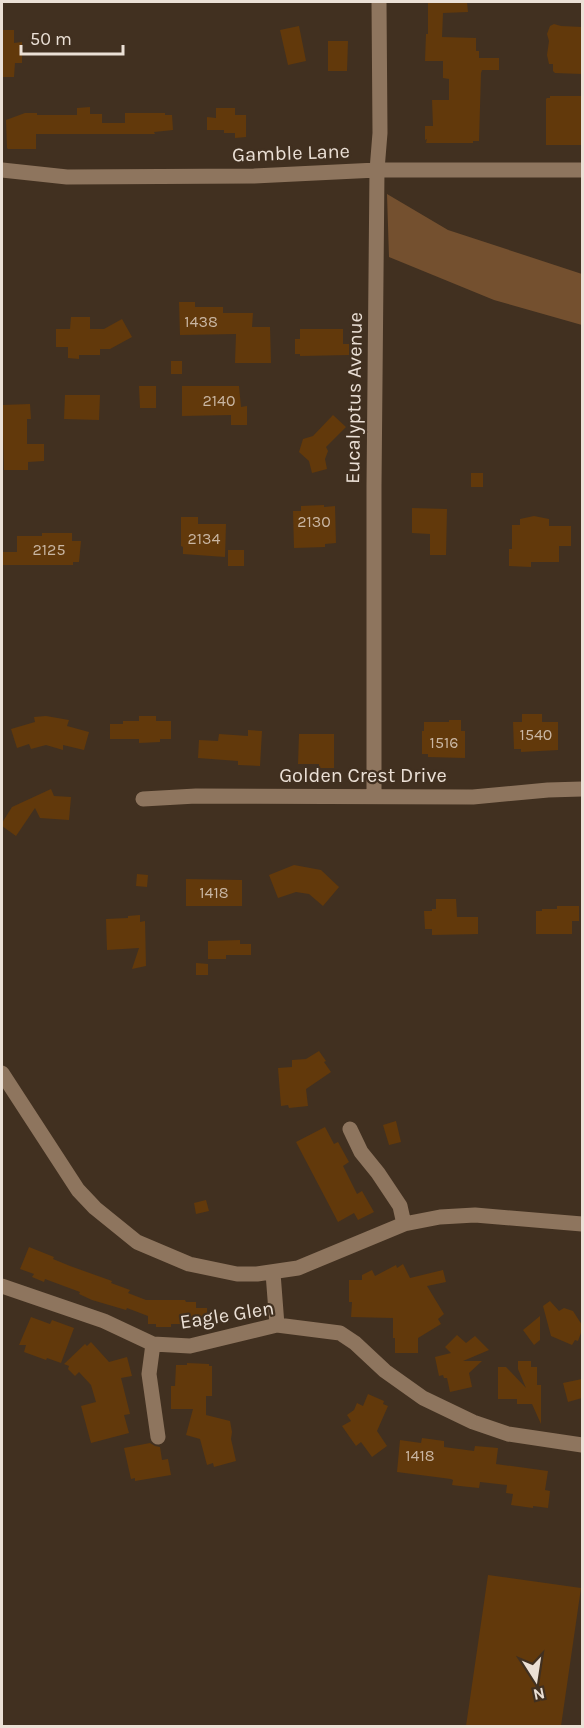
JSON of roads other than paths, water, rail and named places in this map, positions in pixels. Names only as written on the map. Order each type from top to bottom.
[{"type":"street","name":"Eucalyptus Avenue","points":[[374,795],[374,486],[377,170],[380,133],[379,2]]},
{"type":"street","name":"Gamble Lane","points":[[2,170],[67,177],[254,176],[377,170],[582,170]]},
{"type":"street","name":"Golden Crest Drive","points":[[143,799],[196,796],[473,797],[582,789]]},
{"type":"street","points":[[2,1073],[78,1190],[95,1209],[137,1242],[189,1264],[237,1274],[273,1273],[298,1268],[404,1224],[440,1217],[475,1215],[582,1224]]},
{"type":"street","points":[[350,1129],[361,1152],[400,1206],[404,1224]]},
{"type":"street","points":[[273,1273],[277,1325]]},
{"type":"street","name":"Eagle Glen","points":[[2,1286],[104,1322],[153,1344],[190,1346],[277,1325],[340,1333],[356,1343],[385,1371],[423,1398],[473,1422],[508,1434],[582,1445]]},
{"type":"street","points":[[153,1344],[149,1374],[158,1437]]}]
